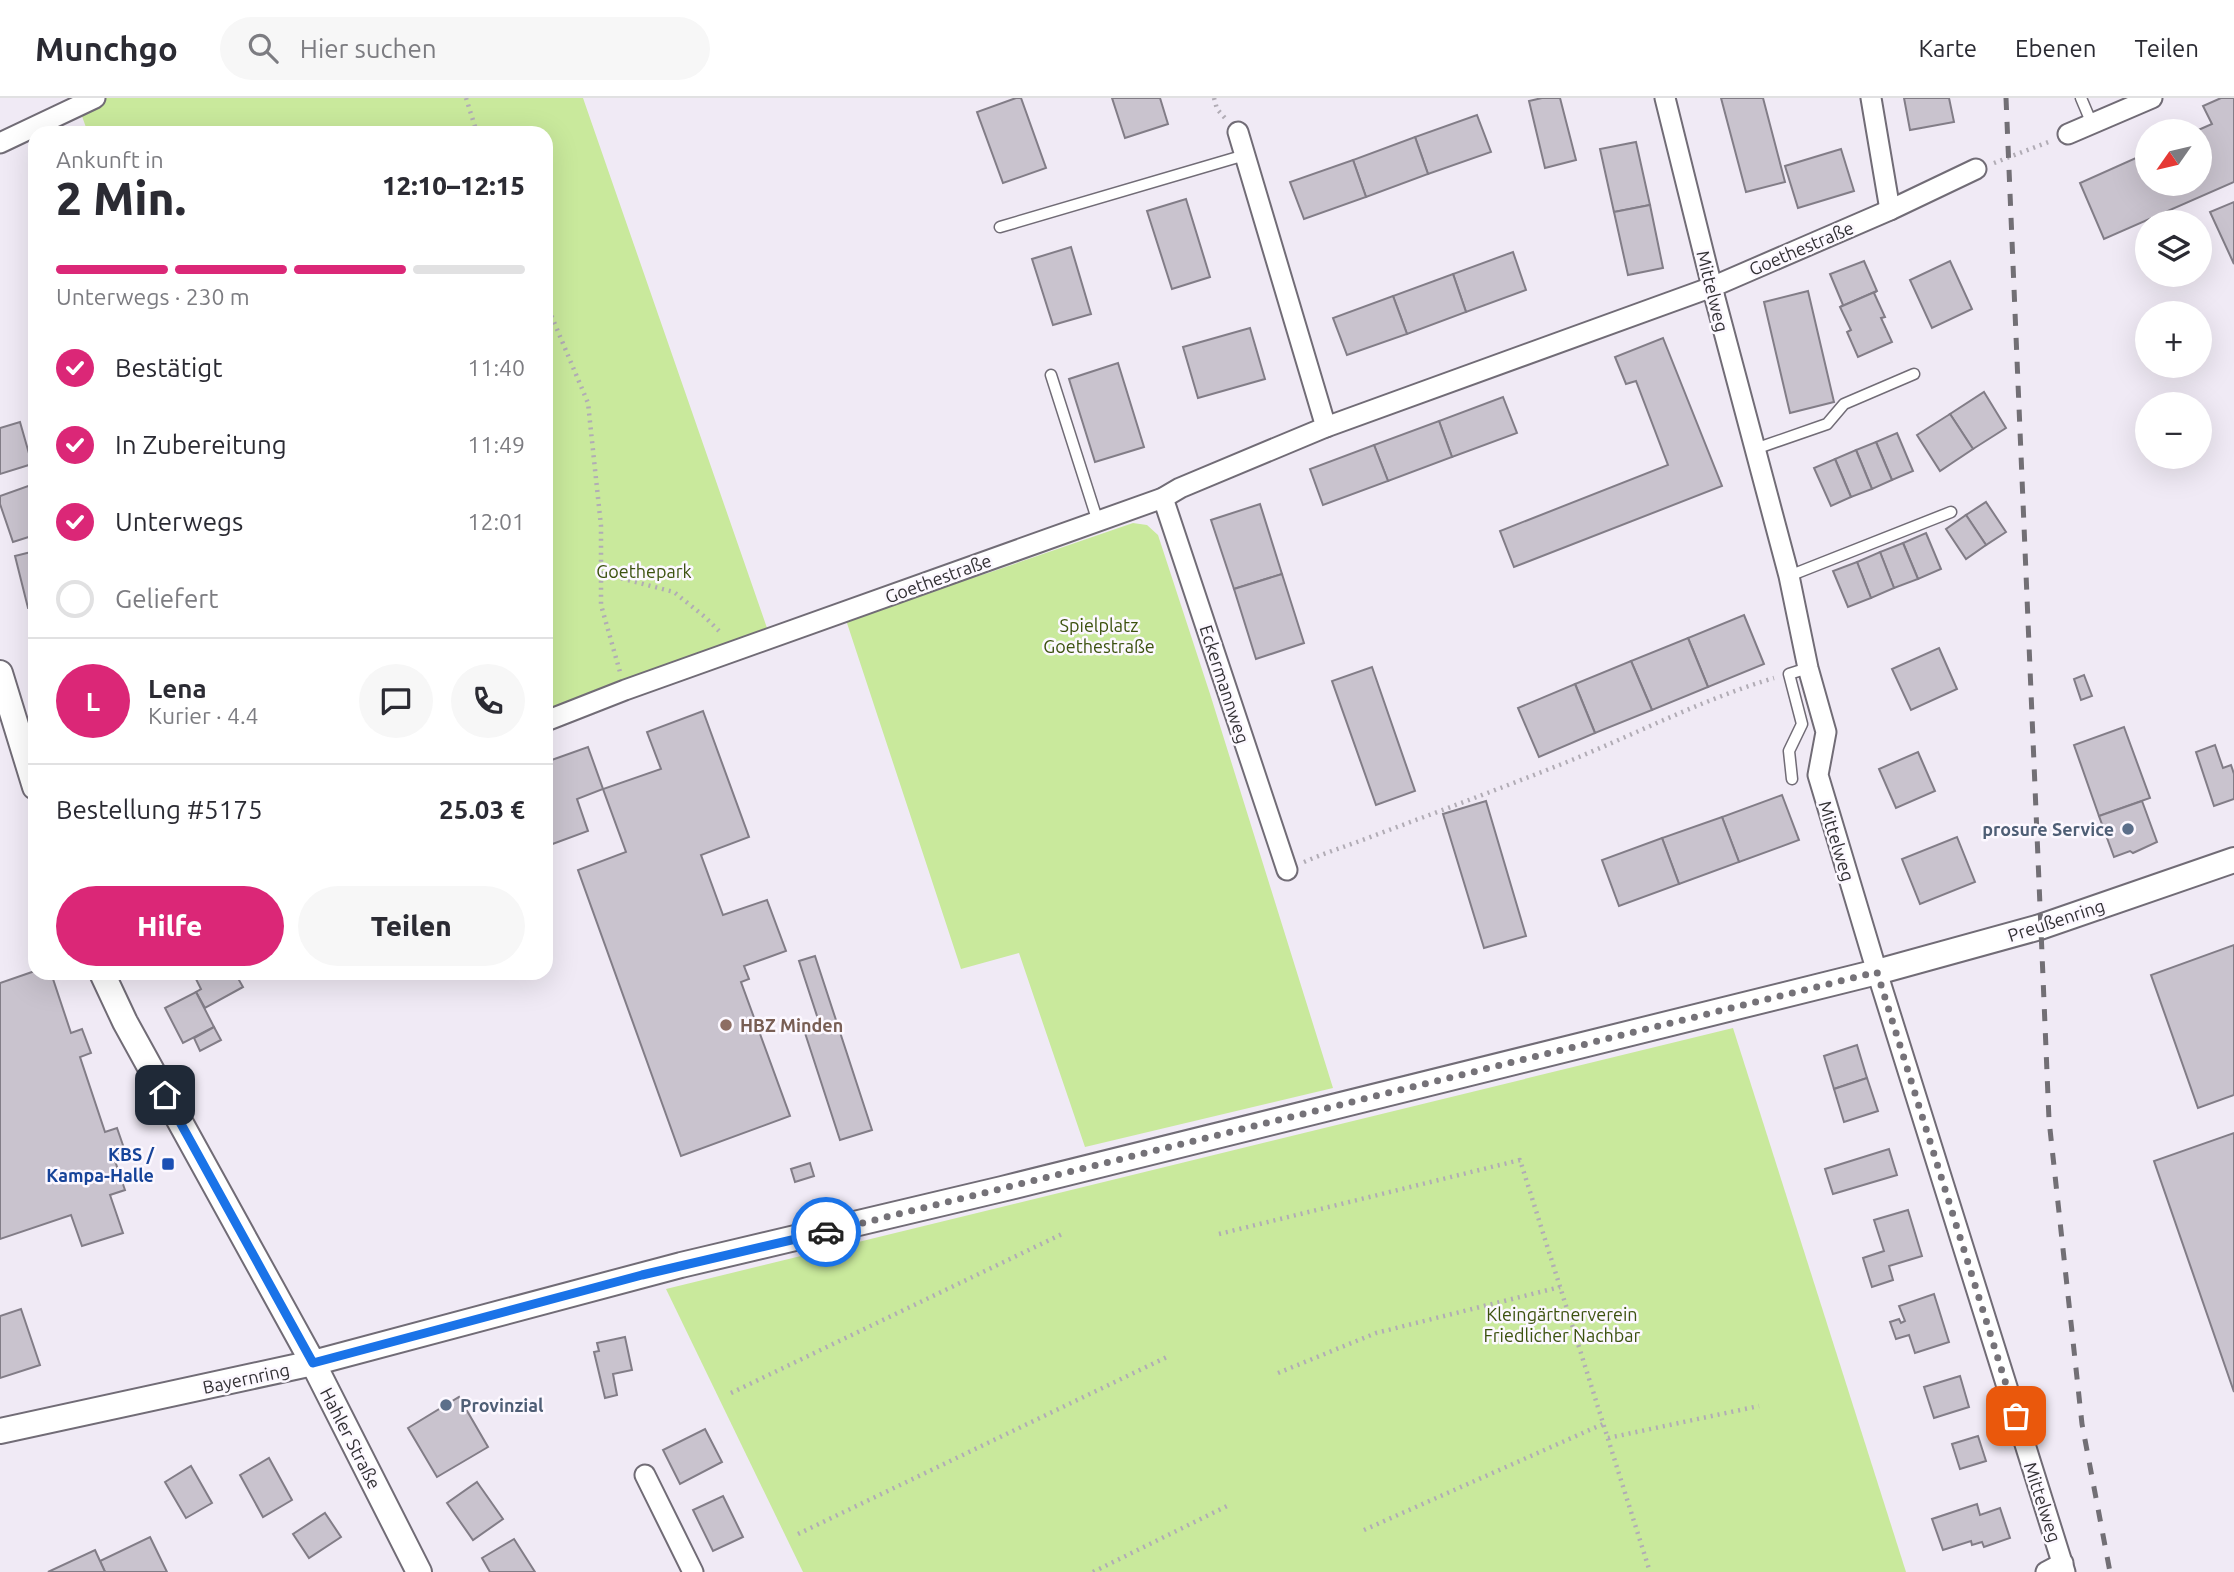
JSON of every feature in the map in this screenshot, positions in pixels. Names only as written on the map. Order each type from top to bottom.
[{"type":"street","points":[[37,126],[95,98]]},
{"type":"street","name":"Mittelweg","points":[[1665,98],[1789,576],[1808,668],[1826,732],[1818,775],[2058,1569]]},
{"type":"street","points":[[1871,98],[1889,210]]},
{"type":"street","points":[[2068,134],[2152,98]]},
{"type":"street","points":[[0,144],[28,130]]},
{"type":"street","points":[[1238,132],[1326,427]]},
{"type":"street","name":"Goethestraße","points":[[553,718],[625,690],[1163,498],[1180,488],[1326,427],[1712,287],[1976,169]]},
{"type":"street","name":"Eckermannweg","points":[[1163,498],[1287,870]]},
{"type":"street","points":[[0,673],[28,764]]},
{"type":"street","name":"Preußenring","points":[[1877,972],[2040,927],[2234,860]]},
{"type":"street","name":"Bayernring","points":[[0,1431],[313,1363],[681,1265],[1002,1189],[1877,972]]},
{"type":"street","name":"Hahler Straße","points":[[105,980],[125,1022],[313,1363],[419,1572]]},
{"type":"street","points":[[645,1475],[693,1572]]},
{"type":"lane","points":[[2081,98],[2092,124]]},
{"type":"lane","points":[[1000,226],[1245,155]]},
{"type":"lane","points":[[1755,449],[1827,424],[1844,404],[1914,374]]},
{"type":"lane","points":[[1051,375],[1098,522]]},
{"type":"lane","points":[[1789,576],[1951,512]]},
{"type":"lane","points":[[1792,779],[1789,751],[1802,724],[1789,674],[1808,668]]},
{"type":"path","points":[[466,98],[475,126]]},
{"type":"path","points":[[1976,169],[2068,134]]},
{"type":"path","points":[[553,320],[588,403],[601,526],[601,605],[625,690]]},
{"type":"path","points":[[601,573],[674,592],[705,617],[737,650]]},
{"type":"path","points":[[1287,870],[1327,852],[1558,766],[1733,690],[1789,674]]},
{"type":"path","points":[[1219,1234],[1520,1160],[1650,1572]]},
{"type":"path","points":[[731,1393],[1062,1234]]},
{"type":"path","points":[[1278,1373],[1376,1333],[1560,1287]]},
{"type":"path","points":[[798,1534],[1169,1356]]},
{"type":"path","points":[[1608,1438],[1759,1406]]},
{"type":"path","points":[[1364,1530],[1603,1424]]},
{"type":"path","points":[[1093,1572],[1227,1506]]},
{"type":"green space","name":"Goethepark","points":[[95,98],[583,98],[767,628],[553,708],[553,126],[86,126],[78,105]]},
{"type":"green space","name":"Spielplatz Goethestraße","points":[[1133,523],[1147,525],[1158,535],[1333,1088],[1085,1147],[1019,953],[961,969],[845,617],[988,573]]},
{"type":"green space","name":"Kleingärtnerverein Friedlicher Nachbar","points":[[1733,1028],[1906,1572],[803,1572],[666,1289]]},
{"type":"building","points":[[1021,98],[1046,168],[1003,183],[977,112]]},
{"type":"building","points":[[1112,98],[1160,98],[1168,124],[1125,138]]},
{"type":"building","points":[[1560,98],[1576,160],[1545,168],[1529,101]]},
{"type":"building","points":[[1721,98],[1763,98],[1785,182],[1746,192]]},
{"type":"building","points":[[1904,98],[1949,98],[1954,122],[1910,130]]},
{"type":"building","points":[[2221,98],[2234,98],[2234,182],[2212,192],[2212,119],[2203,106]]},
{"type":"building","points":[[1477,115],[1491,152],[1428,174],[1415,137]]},
{"type":"building","points":[[1415,137],[1428,174],[1366,197],[1353,160]]},
{"type":"building","points":[[1636,142],[1650,205],[1614,212],[1600,149]]},
{"type":"building","points":[[1841,149],[1854,191],[1798,208],[1785,166]]},
{"type":"building","points":[[2135,158],[2135,196],[2202,196],[2170,210],[2135,210],[2135,225],[2104,239],[2080,183]]},
{"type":"building","points":[[1353,160],[1366,197],[1304,219],[1290,182]]},
{"type":"building","points":[[1186,199],[1210,277],[1172,289],[1147,211]]},
{"type":"building","points":[[2234,202],[2234,264],[2212,216],[2212,211]]},
{"type":"building","points":[[1650,205],[1663,268],[1628,275],[1614,212]]},
{"type":"building","points":[[1071,247],[1091,314],[1053,325],[1032,259]]},
{"type":"building","points":[[1513,252],[1526,290],[1466,312],[1453,274]]},
{"type":"building","points":[[1864,261],[1877,291],[1840,307],[1843,305],[1830,274]]},
{"type":"building","points":[[1950,261],[1972,309],[1932,328],[1910,280]]},
{"type":"building","points":[[1453,274],[1466,312],[1407,334],[1393,296]]},
{"type":"building","points":[[1808,291],[1834,402],[1790,413],[1764,302]]},
{"type":"building","points":[[1877,291],[1874,293],[1885,317],[1881,318],[1892,342],[1858,357],[1847,332],[1851,330],[1840,307]]},
{"type":"building","points":[[1393,296],[1407,334],[1347,355],[1333,318]]},
{"type":"building","points":[[1250,328],[1265,379],[1198,398],[1183,347]]},
{"type":"building","points":[[1663,338],[1722,486],[1514,567],[1500,531],[1668,465],[1636,381],[1626,384],[1615,357]]},
{"type":"building","points":[[1118,363],[1144,447],[1095,462],[1069,379]]},
{"type":"building","points":[[1984,392],[2006,428],[1973,449],[1950,414]]},
{"type":"building","points":[[1503,397],[1517,433],[1452,457],[1439,421]]},
{"type":"building","points":[[1950,414],[1973,449],[1940,471],[1917,435]]},
{"type":"building","points":[[1439,421],[1452,457],[1388,481],[1374,445]]},
{"type":"building","points":[[20,422],[28,450],[28,465],[0,474],[0,428]]},
{"type":"building","points":[[1897,433],[1913,471],[1892,480],[1876,442]]},
{"type":"building","points":[[1876,442],[1892,480],[1872,489],[1856,450]]},
{"type":"building","points":[[1374,445],[1388,481],[1323,505],[1310,469]]},
{"type":"building","points":[[1856,450],[1872,489],[1851,497],[1835,459]]},
{"type":"building","points":[[1835,459],[1851,497],[1831,506],[1814,468]]},
{"type":"building","points":[[28,486],[28,537],[13,542],[0,504],[0,496]]},
{"type":"building","points":[[1986,502],[2006,532],[1986,545],[1966,515]]},
{"type":"building","points":[[1260,504],[1282,574],[1234,589],[1211,520]]},
{"type":"building","points":[[1966,515],[1986,545],[1966,559],[1946,529]]},
{"type":"building","points":[[1926,533],[1941,569],[1918,579],[1903,543]]},
{"type":"building","points":[[1903,543],[1918,579],[1894,588],[1880,552]]},
{"type":"building","points":[[1880,552],[1894,588],[1871,598],[1857,562]]},
{"type":"building","points":[[28,553],[28,608],[15,556]]},
{"type":"building","points":[[1857,562],[1871,598],[1848,607],[1833,571]]},
{"type":"building","points":[[1282,574],[1304,643],[1256,659],[1234,589]]},
{"type":"building","points":[[1744,615],[1764,664],[1708,687],[1688,638]]},
{"type":"building","points":[[1688,638],[1708,687],[1652,710],[1631,661]]},
{"type":"building","points":[[1939,648],[1957,689],[1911,710],[1892,669]]},
{"type":"building","points":[[1631,661],[1652,710],[1595,733],[1575,684]]},
{"type":"building","points":[[1372,667],[1415,791],[1376,805],[1332,681]]},
{"type":"building","points":[[2084,675],[2092,696],[2081,700],[2074,679]]},
{"type":"building","points":[[1575,684],[1595,733],[1539,757],[1518,708]]},
{"type":"building","points":[[703,711],[749,837],[701,855],[723,915],[767,900],[786,951],[744,966],[749,979],[741,982],[790,1116],[681,1156],[578,870],[626,852],[603,789],[661,769],[647,732]]},
{"type":"building","points":[[2124,727],[2150,798],[2099,816],[2074,745]]},
{"type":"building","points":[[2215,745],[2223,768],[2231,765],[2234,774],[2234,799],[2214,806],[2196,752]]},
{"type":"building","points":[[588,747],[603,789],[577,799],[588,831],[553,844],[553,760]]},
{"type":"building","points":[[1918,752],[1935,791],[1896,808],[1879,769]]},
{"type":"building","points":[[1782,795],[1799,840],[1739,862],[1722,817]]},
{"type":"building","points":[[1486,801],[1526,936],[1484,948],[1443,814]]},
{"type":"building","name":"prosure Service","points":[[2142,801],[2157,842],[2133,853],[2130,851],[2114,857],[2099,816]]},
{"type":"building","points":[[1722,817],[1739,862],[1679,884],[1662,838]]},
{"type":"building","points":[[1957,837],[1975,882],[1920,904],[1902,859]]},
{"type":"building","points":[[1662,838],[1679,884],[1619,906],[1602,860]]},
{"type":"building","points":[[2234,945],[2234,1095],[2198,1108],[2151,975]]},
{"type":"building","points":[[815,956],[872,1130],[840,1140],[804,1030],[820,1025],[799,961]]},
{"type":"building","points":[[28,973],[28,980],[53,980],[71,1033],[82,1029],[91,1053],[80,1057],[105,1132],[117,1128],[125,1151],[113,1155],[125,1190],[110,1195],[123,1233],[82,1246],[71,1215],[0,1239],[0,983]]},
{"type":"building","points":[[196,980],[239,980],[243,987],[205,1008],[196,992],[201,989]]},
{"type":"building","points":[[196,992],[214,1027],[183,1043],[165,1008]]},
{"type":"building","points":[[214,1027],[221,1040],[200,1051],[194,1038]]},
{"type":"building","points":[[1857,1045],[1867,1078],[1834,1089],[1824,1056]]},
{"type":"building","points":[[1867,1078],[1878,1111],[1844,1122],[1834,1089]]},
{"type":"building","points":[[2234,1133],[2234,1392],[2154,1161]]},
{"type":"building","points":[[1889,1149],[1897,1175],[1833,1194],[1825,1169]]},
{"type":"building","points":[[810,1163],[814,1176],[795,1182],[791,1169]]},
{"type":"building","points":[[1908,1210],[1922,1256],[1889,1266],[1893,1280],[1872,1287],[1863,1258],[1884,1251],[1874,1220]]},
{"type":"building","points":[[1934,1294],[1949,1342],[1915,1353],[1909,1335],[1896,1339],[1890,1322],[1899,1319],[1901,1323],[1905,1321],[1899,1306]]},
{"type":"building","points":[[21,1309],[40,1365],[0,1378],[0,1316]]},
{"type":"building","points":[[625,1337],[632,1370],[613,1374],[617,1395],[605,1398],[594,1352],[599,1351],[597,1343]]},
{"type":"building","points":[[1960,1376],[1969,1407],[1934,1418],[1924,1387]]},
{"type":"building","points":[[459,1397],[488,1447],[437,1477],[408,1428]]},
{"type":"building","points":[[705,1429],[722,1462],[680,1484],[663,1450]]},
{"type":"building","points":[[1978,1436],[1986,1461],[1960,1469],[1952,1444]]},
{"type":"building","points":[[269,1458],[292,1500],[263,1517],[240,1475]]},
{"type":"building","points":[[191,1466],[212,1503],[186,1518],[165,1482]]},
{"type":"building","points":[[477,1482],[503,1519],[473,1540],[447,1503]]},
{"type":"building","points":[[723,1496],[743,1537],[713,1551],[693,1510]]},
{"type":"building","points":[[1977,1504],[1980,1515],[2000,1508],[2010,1538],[1984,1547],[1982,1542],[1972,1545],[1971,1541],[1943,1550],[1932,1519]]},
{"type":"building","points":[[325,1513],[341,1537],[309,1558],[293,1534]]},
{"type":"building","points":[[150,1537],[167,1572],[105,1572],[100,1561]]},
{"type":"building","points":[[514,1539],[535,1572],[490,1572],[482,1558]]},
{"type":"building","points":[[95,1550],[105,1572],[48,1572]]},
{"type":"railway","points":[[2006,98],[2049,1120],[2082,1424],[2110,1572]]},
{"type":"way so far","points":[[826,1232],[1877,972],[2016,1416]]},
{"type":"place","name":"prosure Service","points":[[2128,829]]},
{"type":"place","name":"HBZ Minden","points":[[726,1025]]},
{"type":"place","name":"KBS / Kampa-Halle","points":[[168,1164]]},
{"type":"place","name":"Provinzial","points":[[446,1405]]},
{"type":"route","points":[[165,1095],[313,1363],[642,1275],[826,1232]]}]
